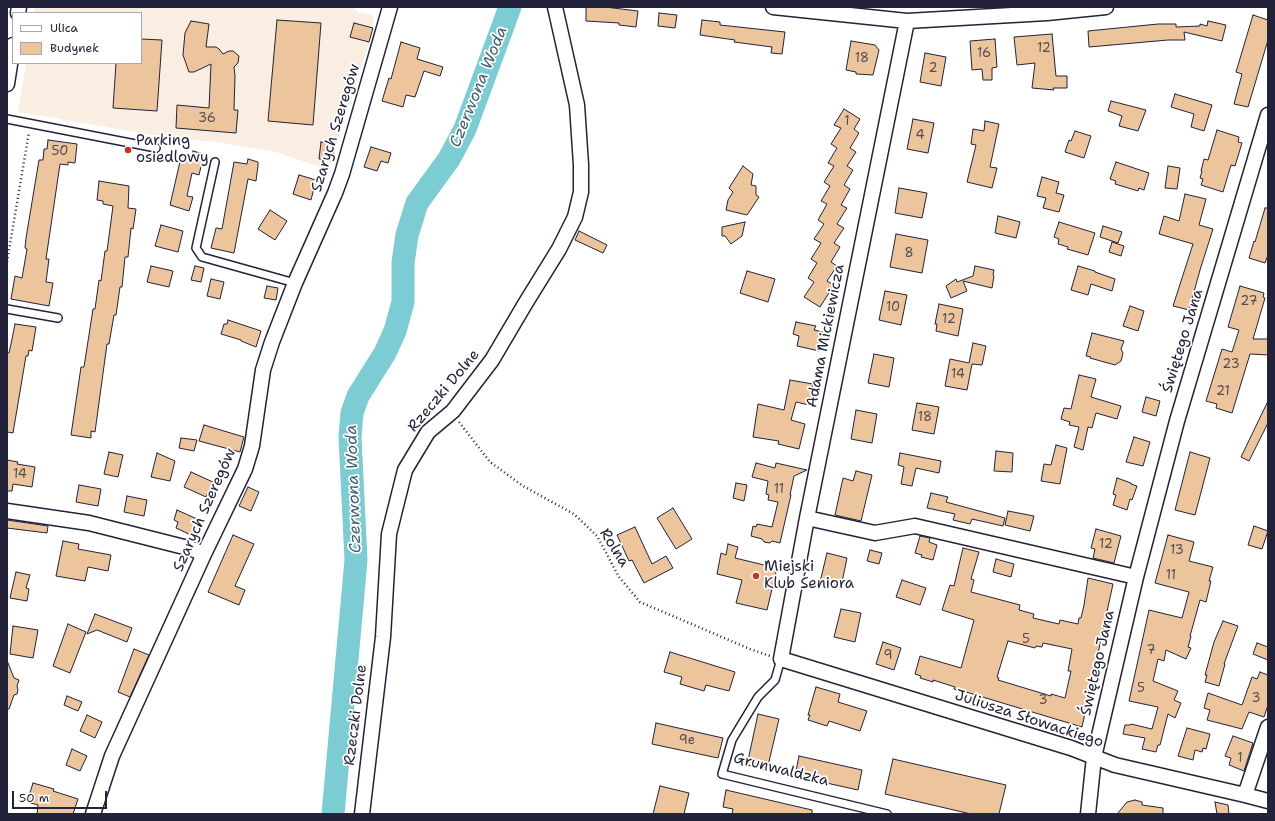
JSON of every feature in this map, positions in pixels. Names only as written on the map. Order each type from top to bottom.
[{"type":"street","name":"Szarych Szeregów","points":[[93,814],[112,756],[204,554],[245,469],[252,446],[263,370],[295,282],[342,174],[390,7]]},
{"type":"street","name":"Rzeczki Dolne","points":[[362,814],[383,637],[389,534],[405,470],[428,432],[452,411],[492,360],[559,250],[575,217],[581,192],[581,165],[577,105],[555,7]]},
{"type":"street","points":[[773,7],[907,21],[1046,13],[1106,7]]},
{"type":"street","name":"Adama Mickiewicza","points":[[781,659],[807,518],[907,21]]},
{"type":"street","points":[[7,84],[12,52]]},
{"type":"street","name":"Świętego Jana","points":[[1094,757],[1136,577],[1177,421],[1268,115]]},
{"type":"street","points":[[7,511],[89,523],[192,549],[204,554]]},
{"type":"street","points":[[807,518],[875,533],[916,526],[1136,577]]},
{"type":"street","name":"Juliusza Słowackiego","points":[[781,659],[1071,748],[1115,765],[1268,801]]},
{"type":"street","points":[[1245,795],[1268,727]]},
{"type":"street","points":[[1088,814],[1094,757]]},
{"type":"lane","points":[[7,119],[156,148]]},
{"type":"lane","points":[[215,162],[196,248],[202,257],[295,282]]},
{"type":"lane","points":[[7,309],[58,318]]},
{"type":"lane","name":"Grunwaldzka","points":[[781,659],[775,680],[758,697],[732,740],[722,774],[887,814]]},
{"type":"path","points":[[7,262],[31,123]]},
{"type":"path","name":"Rolna","points":[[452,411],[490,462],[523,486],[574,514],[597,536],[619,577],[640,602],[750,649],[781,659]]},
{"type":"shaded area","points":[[35,7],[352,7],[358,12],[374,16],[370,40],[329,170],[276,152],[216,142],[165,137],[18,112],[26,64],[142,64],[142,12],[34,12]]},
{"type":"building","points":[[586,7],[605,7],[638,11],[636,27],[619,25],[619,23],[586,21]]},
{"type":"building","points":[[659,13],[677,15],[675,28],[658,26]]},
{"type":"building","points":[[1253,15],[1268,20],[1268,40],[1248,107],[1234,104],[1242,74],[1236,72]]},
{"type":"building","points":[[277,20],[321,23],[313,125],[268,121]]},
{"type":"building","points":[[702,20],[720,22],[720,25],[785,32],[782,54],[771,53],[772,47],[734,42],[735,40],[700,35]]},
{"type":"building","points":[[191,21],[209,24],[206,47],[216,47],[223,54],[233,51],[239,56],[238,63],[234,67],[234,110],[238,110],[236,133],[176,128],[177,105],[209,108],[211,64],[194,72],[189,72],[183,55],[185,33]]},
{"type":"building","points":[[1208,21],[1226,25],[1222,41],[1184,32],[1185,40],[1168,40],[1089,47],[1088,31],[1158,24],[1176,24],[1176,27],[1200,26],[1200,24],[1207,26]]},
{"type":"building","points":[[354,23],[373,28],[369,42],[350,37]]},
{"type":"building","points":[[1052,34],[1056,76],[1067,76],[1067,88],[1053,88],[1054,90],[1032,88],[1035,63],[1017,65],[1014,37]]},
{"type":"building","points":[[142,39],[162,40],[157,111],[113,108],[116,64],[142,64]]},
{"type":"building","points":[[995,39],[997,67],[992,68],[992,80],[983,80],[982,69],[972,70],[970,41]]},
{"type":"building","points":[[851,41],[875,45],[879,50],[873,75],[856,74],[856,72],[846,70]]},
{"type":"building","points":[[401,42],[420,48],[417,59],[443,67],[440,76],[424,71],[415,97],[406,95],[403,107],[382,101],[389,78],[391,79]]},
{"type":"building","points":[[925,53],[946,57],[941,86],[920,82]]},
{"type":"building","points":[[1175,94],[1212,105],[1204,131],[1191,127],[1194,114],[1171,107]]},
{"type":"building","points":[[1111,101],[1146,110],[1138,131],[1119,126],[1122,116],[1108,111]]},
{"type":"building","points":[[844,109],[860,119],[854,129],[859,133],[850,148],[856,152],[847,166],[853,170],[844,185],[850,189],[841,205],[847,208],[837,224],[844,228],[834,243],[840,247],[831,262],[837,266],[827,281],[834,285],[820,307],[804,297],[814,282],[808,278],[817,263],[811,259],[821,243],[814,239],[824,224],[818,220],[827,204],[821,201],[830,186],[824,182],[834,166],[828,163],[837,148],[831,144],[841,128],[834,125]]},
{"type":"building","points":[[913,119],[934,123],[928,153],[907,149]]},
{"type":"building","points":[[985,121],[999,124],[990,167],[997,168],[992,188],[967,182],[976,145],[971,144],[973,129],[984,131]]},
{"type":"building","points":[[1217,130],[1239,137],[1238,142],[1242,143],[1235,166],[1231,165],[1223,192],[1201,185],[1203,179],[1200,178],[1204,159],[1208,160]]},
{"type":"building","points":[[1075,131],[1091,136],[1084,158],[1065,152],[1069,140],[1071,141]]},
{"type":"building","points":[[48,140],[77,144],[75,163],[68,162],[68,165],[60,164],[46,259],[49,259],[46,282],[53,283],[49,306],[11,299],[15,276],[22,278],[27,249],[25,248],[26,238],[39,160],[43,160],[44,149],[47,149]]},
{"type":"building","points":[[321,142],[335,144],[332,161],[319,159]]},
{"type":"building","points":[[371,147],[391,153],[388,163],[381,161],[377,171],[364,167]]},
{"type":"building","points":[[193,151],[204,154],[199,175],[192,173],[187,196],[193,197],[189,211],[170,205],[182,153],[192,156]]},
{"type":"building","points":[[248,159],[258,162],[256,181],[248,179],[234,253],[211,248],[216,228],[222,229],[234,162],[247,164]]},
{"type":"building","points":[[1116,162],[1149,173],[1144,190],[1139,188],[1138,191],[1115,184],[1116,181],[1110,179]]},
{"type":"building","points":[[743,166],[753,174],[751,185],[756,186],[756,195],[759,197],[747,215],[726,210],[728,200],[733,192],[729,188]]},
{"type":"building","points":[[1168,166],[1180,168],[1177,189],[1165,188]]},
{"type":"building","points":[[299,175],[316,180],[311,200],[293,194]]},
{"type":"building","points":[[1042,177],[1059,182],[1056,193],[1064,195],[1059,212],[1043,208],[1046,198],[1037,196]]},
{"type":"building","points":[[99,181],[129,186],[128,208],[136,209],[133,229],[131,228],[128,257],[125,257],[122,287],[120,287],[116,315],[114,315],[109,344],[107,344],[95,432],[91,431],[91,438],[71,435],[81,367],[84,367],[93,309],[95,309],[99,280],[101,281],[105,251],[107,251],[113,206],[103,204],[103,201],[97,200]]},
{"type":"building","points":[[899,188],[927,193],[922,218],[895,213]]},
{"type":"building","points":[[1185,194],[1206,199],[1199,225],[1213,229],[1189,310],[1173,306],[1193,244],[1159,234],[1164,216],[1179,221]]},
{"type":"building","points":[[1265,208],[1268,208],[1268,255],[1265,263],[1249,258]]},
{"type":"building","points":[[270,210],[287,221],[275,240],[258,229]]},
{"type":"building","points":[[998,216],[1020,222],[1016,238],[995,233]]},
{"type":"building","points":[[745,222],[742,236],[731,244],[725,236],[722,236],[722,227]]},
{"type":"building","points":[[1059,222],[1095,233],[1088,255],[1067,249],[1068,247],[1058,244],[1059,239],[1054,237]]},
{"type":"building","points":[[161,225],[183,231],[178,252],[155,246]]},
{"type":"building","points":[[1103,226],[1122,232],[1118,243],[1100,237]]},
{"type":"building","points":[[579,231],[607,245],[603,253],[575,240]]},
{"type":"building","points":[[896,234],[928,240],[922,273],[890,267]]},
{"type":"building","points":[[1112,242],[1124,246],[1121,256],[1109,252]]},
{"type":"building","points":[[151,266],[173,271],[169,287],[147,282]]},
{"type":"building","points":[[195,266],[204,268],[201,282],[191,280]]},
{"type":"building","points":[[975,266],[994,270],[992,288],[963,281],[967,291],[951,298],[946,286],[956,279],[957,282],[973,276]]},
{"type":"building","points":[[1078,266],[1115,279],[1112,291],[1091,284],[1088,295],[1071,290]]},
{"type":"building","points":[[747,271],[775,279],[768,302],[740,293]]},
{"type":"building","points":[[211,279],[224,282],[220,299],[207,296]]},
{"type":"building","points":[[267,286],[278,288],[276,300],[264,298]]},
{"type":"building","points":[[1240,286],[1264,293],[1263,297],[1265,298],[1253,339],[1268,339],[1268,355],[1250,354],[1232,413],[1216,408],[1217,404],[1206,401],[1222,349],[1232,352],[1239,330],[1228,327]]},
{"type":"building","points":[[885,291],[907,295],[901,325],[879,320]]},
{"type":"building","points":[[939,304],[963,309],[958,336],[936,331],[937,324],[935,324]]},
{"type":"building","points":[[1130,306],[1144,311],[1138,331],[1123,326]]},
{"type":"building","points":[[228,320],[261,331],[256,347],[241,340],[221,334],[224,324],[227,324]]},
{"type":"building","points":[[796,322],[816,326],[814,330],[823,332],[819,351],[797,346],[799,336],[793,334]]},
{"type":"building","points":[[15,324],[36,327],[32,351],[29,350],[28,356],[26,356],[13,433],[7,432],[7,353],[9,353]]},
{"type":"building","points":[[1092,333],[1124,341],[1121,349],[1123,353],[1121,361],[1115,365],[1086,356]]},
{"type":"building","points":[[973,343],[986,346],[982,365],[972,364],[967,390],[945,386],[950,359],[969,363]]},
{"type":"building","points":[[874,354],[894,358],[889,387],[868,383]]},
{"type":"building","points":[[1079,375],[1096,379],[1091,397],[1121,406],[1117,419],[1096,413],[1092,428],[1088,427],[1083,450],[1074,447],[1079,427],[1069,425],[1070,422],[1061,419],[1064,408],[1071,409]]},
{"type":"building","points":[[790,380],[813,384],[811,392],[813,396],[810,399],[809,405],[796,402],[791,420],[805,424],[799,449],[778,444],[779,441],[753,437],[758,404],[784,410]]},
{"type":"building","points":[[1146,397],[1160,401],[1156,416],[1142,412]]},
{"type":"building","points":[[1268,401],[1268,423],[1249,461],[1241,457]]},
{"type":"building","points":[[917,403],[939,407],[934,434],[912,430]]},
{"type":"building","points":[[856,410],[877,414],[872,443],[851,439]]},
{"type":"building","points":[[204,425],[244,437],[240,452],[199,441]]},
{"type":"building","points":[[1134,437],[1150,442],[1143,466],[1126,462]]},
{"type":"building","points":[[181,438],[197,440],[194,451],[179,448]]},
{"type":"building","points":[[1056,445],[1067,448],[1060,484],[1041,481],[1044,464],[1051,465]]},
{"type":"building","points":[[996,451],[1013,453],[1012,472],[994,471]]},
{"type":"building","points":[[109,452],[123,455],[118,477],[104,474]]},
{"type":"building","points":[[1190,452],[1210,458],[1195,515],[1175,510]]},
{"type":"building","points":[[157,453],[175,461],[170,481],[151,477]]},
{"type":"building","points":[[900,453],[941,461],[939,473],[916,468],[912,486],[901,484],[904,467],[898,465]]},
{"type":"building","points":[[7,460],[18,462],[17,464],[35,467],[32,487],[13,484],[12,491],[7,491]]},
{"type":"building","points":[[756,463],[775,468],[776,463],[807,470],[794,476],[780,543],[772,541],[770,543],[764,542],[762,539],[751,536],[753,526],[756,527],[757,524],[772,527],[778,502],[768,500],[769,495],[766,494],[768,481],[752,477]]},
{"type":"building","points":[[856,471],[872,475],[861,521],[835,515],[843,478],[853,481]]},
{"type":"building","points":[[191,472],[213,482],[206,497],[184,487]]},
{"type":"building","points":[[1117,478],[1137,486],[1132,500],[1130,499],[1127,510],[1113,505],[1116,495],[1113,494]]},
{"type":"building","points":[[736,483],[747,485],[744,501],[733,498]]},
{"type":"building","points":[[79,485],[101,489],[98,506],[76,502]]},
{"type":"building","points":[[248,487],[259,492],[251,511],[239,506]]},
{"type":"building","points":[[931,493],[948,497],[946,502],[1005,518],[1003,526],[972,519],[970,524],[953,520],[955,514],[927,508]]},
{"type":"building","points":[[127,496],[147,500],[144,516],[124,512]]},
{"type":"building","points":[[673,508],[692,539],[676,549],[657,518]]},
{"type":"building","points":[[177,510],[197,519],[191,535],[176,528],[178,522],[174,520]]},
{"type":"building","points":[[1008,511],[1034,516],[1030,531],[1005,525]]},
{"type":"building","points":[[7,520],[48,526],[47,533],[7,528]]},
{"type":"building","points":[[1254,526],[1268,531],[1262,549],[1248,545]]},
{"type":"building","points":[[635,527],[652,564],[666,556],[673,568],[644,583],[632,560],[629,561],[617,535]]},
{"type":"building","points":[[1096,529],[1121,536],[1114,563],[1093,558],[1095,549],[1091,548]]},
{"type":"building","points":[[233,535],[254,544],[235,586],[245,590],[239,605],[208,592]]},
{"type":"building","points":[[1168,535],[1194,542],[1189,561],[1213,567],[1206,602],[1200,600],[1190,636],[1188,647],[1191,648],[1186,659],[1166,650],[1164,661],[1158,659],[1153,681],[1178,691],[1174,700],[1181,703],[1175,718],[1168,714],[1160,745],[1158,745],[1156,752],[1142,749],[1145,738],[1123,734],[1125,725],[1131,724],[1152,729],[1158,707],[1129,701],[1149,610],[1182,618],[1189,592],[1155,583]]},
{"type":"building","points":[[920,536],[930,538],[929,542],[937,545],[933,560],[921,557],[922,555],[915,553]]},
{"type":"building","points":[[63,541],[79,544],[78,549],[111,555],[108,571],[88,567],[85,581],[56,576]]},
{"type":"building","name":"Miejski Klub Seniora","points":[[728,544],[738,547],[735,558],[777,568],[767,610],[736,603],[742,580],[717,574],[721,553],[726,555]]},
{"type":"building","points":[[963,548],[979,552],[971,579],[974,580],[971,592],[1020,605],[1019,610],[1034,614],[1033,618],[1059,624],[1060,620],[1078,624],[1084,605],[1088,578],[1113,584],[1082,727],[966,692],[965,693],[954,689],[955,687],[933,680],[933,682],[920,678],[921,676],[915,674],[920,656],[961,668],[974,620],[942,610],[950,585],[954,586]],"holes":[[[1008,641],[1035,648],[1036,646],[1042,647],[1043,643],[1072,649],[1068,671],[1071,671],[1065,698],[1051,694],[1051,696],[998,680],[999,678],[997,677]]]},
{"type":"building","points":[[870,550],[882,553],[879,564],[867,561]]},
{"type":"building","points":[[827,553],[847,558],[841,587],[820,582]]},
{"type":"building","points":[[996,559],[1014,564],[1011,577],[993,572]]},
{"type":"building","points":[[16,572],[30,575],[26,588],[29,589],[27,601],[10,598]]},
{"type":"building","points":[[902,580],[926,588],[920,605],[896,597]]},
{"type":"building","points":[[841,609],[861,613],[855,642],[834,637]]},
{"type":"building","points":[[95,614],[132,628],[127,642],[97,630],[87,634]]},
{"type":"building","points":[[1223,621],[1238,626],[1224,664],[1219,686],[1205,682],[1207,675],[1205,675],[1214,642]]},
{"type":"building","points":[[68,624],[86,632],[70,673],[53,666]]},
{"type":"building","points":[[13,626],[38,630],[33,658],[10,654]]},
{"type":"building","points":[[883,642],[901,648],[894,670],[876,664]]},
{"type":"building","points":[[1257,643],[1268,647],[1268,660],[1253,654]]},
{"type":"building","points":[[134,649],[149,655],[130,697],[118,692]]},
{"type":"building","points":[[670,652],[735,672],[729,691],[706,685],[704,691],[680,684],[682,677],[664,672]]},
{"type":"building","points":[[8,663],[14,678],[19,680],[17,694],[14,695],[9,709],[7,709],[7,664]]},
{"type":"building","points":[[1260,672],[1268,675],[1268,705],[1264,717],[1249,712],[1242,729],[1207,720],[1210,710],[1204,708],[1208,693],[1242,705],[1252,677],[1257,679]]},
{"type":"building","points":[[816,687],[840,694],[838,702],[867,711],[860,731],[829,721],[827,726],[808,720]]},
{"type":"building","points":[[67,696],[82,702],[78,711],[64,705]]},
{"type":"building","points":[[758,714],[779,719],[767,770],[747,765]]},
{"type":"building","points":[[87,715],[102,722],[95,738],[80,731]]},
{"type":"building","points":[[656,723],[723,738],[718,758],[652,744]]},
{"type":"building","points":[[1187,728],[1210,734],[1206,749],[1203,748],[1202,752],[1195,750],[1193,760],[1178,756]]},
{"type":"building","points":[[1233,736],[1253,743],[1244,771],[1229,765],[1231,758],[1225,756]]},
{"type":"building","points":[[72,749],[87,756],[80,771],[66,765]]},
{"type":"building","points":[[799,756],[862,770],[858,790],[795,776]]},
{"type":"building","points":[[893,759],[1006,785],[999,814],[971,814],[885,794]]},
{"type":"building","points":[[33,783],[54,789],[53,791],[78,799],[73,814],[37,814],[38,805],[27,802]]},
{"type":"building","points":[[660,786],[689,793],[684,814],[653,814]]},
{"type":"building","points":[[726,790],[812,810],[812,814],[732,814],[733,809],[723,807]]},
{"type":"building","points":[[1135,800],[1142,802],[1142,805],[1163,808],[1163,814],[1117,814],[1127,802]]},
{"type":"building","points":[[1215,802],[1228,805],[1229,814],[1217,814]]},
{"type":"waterway","name":"Czerwona Woda","points":[[333,814],[356,560],[350,437],[352,413],[358,396],[385,353],[395,331],[403,302],[403,263],[407,235],[417,203],[449,159],[465,129],[510,7]]},
{"type":"place","name":"Parking osiedlowy","points":[[128,150]]},
{"type":"place","name":"Miejski Klub Seniora","points":[[756,576]]}]
